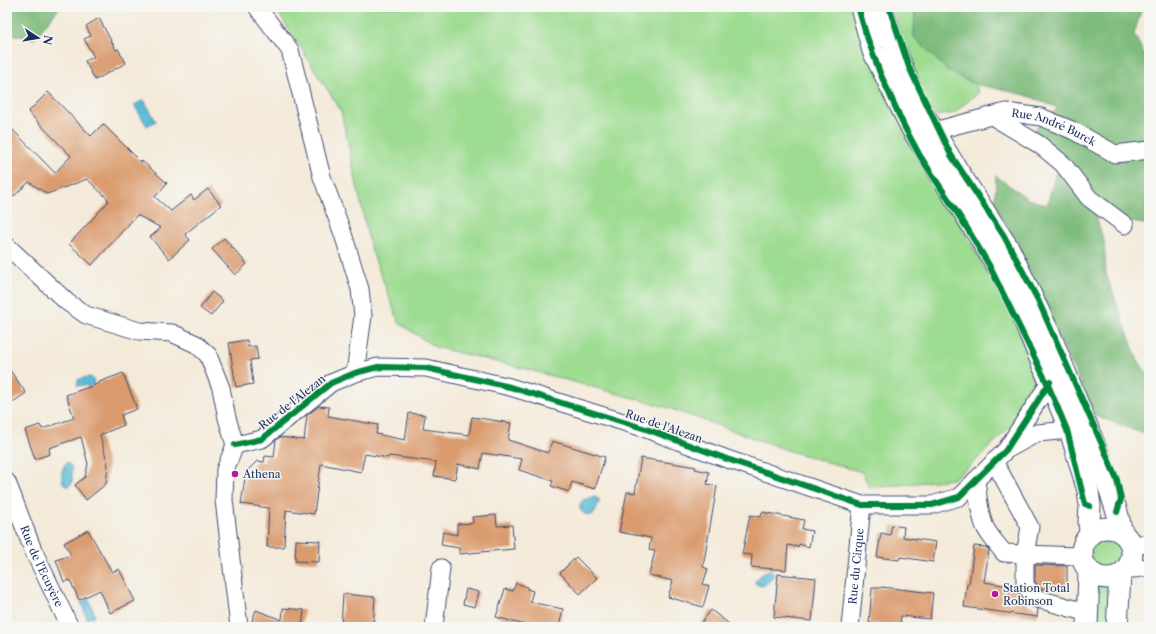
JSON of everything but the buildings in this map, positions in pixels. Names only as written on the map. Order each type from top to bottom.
[{"type":"main road","points":[[861,7],[873,51],[909,122],[1003,275],[1019,308],[1070,430],[1088,491],[1090,506],[1090,534]]},
{"type":"main road","points":[[882,7],[892,41],[916,102],[956,168],[1009,249],[1051,337],[1134,540],[1130,564],[1123,573],[1112,579],[1104,579],[1096,576],[1085,563]]},
{"type":"main road","points":[[1088,620],[1085,563],[1082,547],[1085,540],[1090,534],[1106,528],[1114,529],[1134,540]]},
{"type":"main road","points":[[1117,627],[1123,573]]},
{"type":"street","points":[[258,7],[290,50],[322,177],[343,234],[360,289],[363,316],[355,373]]},
{"type":"street","name":"Rue André Burck","points":[[934,131],[1006,112],[1041,117],[1074,131],[1115,154],[1149,150]]},
{"type":"street","points":[[992,116],[1040,145],[1063,164],[1089,198],[1125,225]]},
{"type":"street","points":[[7,246],[67,302],[86,315],[139,331],[172,333],[196,344],[208,355],[221,388],[227,418],[235,445],[225,470],[224,500],[239,627]]},
{"type":"street","name":"Rue de l'Alezan","points":[[235,445],[262,439],[331,383],[355,373],[378,367],[426,368],[510,386],[646,429],[727,459],[862,505],[932,506],[959,497],[1000,455],[1050,382]]},
{"type":"street","name":"Rue de l'Alezan","points":[[1000,455],[1037,433],[1070,430]]},
{"type":"street","points":[[1000,455],[1030,527],[1025,554],[1025,586],[1035,598],[1088,620]]},
{"type":"street","points":[[976,480],[981,513],[985,527],[992,539],[1004,553],[1077,556],[1085,563]]},
{"type":"street","name":"Rue de l'Ecuyère","points":[[7,482],[33,550],[70,627]]},
{"type":"street","name":"Rue du Cirque","points":[[850,627],[862,505]]},
{"type":"street","points":[[1123,573],[1149,567]]},
{"type":"street","points":[[434,627],[441,568]]},
{"type":"green space","points":[[7,7],[60,7],[34,39],[7,33]]},
{"type":"green space","points":[[275,7],[853,7],[962,228],[1021,332],[1034,378],[1014,423],[971,465],[953,479],[870,488],[862,472],[790,451],[663,406],[526,369],[435,347],[399,323],[370,246],[341,111]]},
{"type":"green space","points":[[893,7],[915,7],[914,37],[963,78],[975,84],[979,92],[954,113],[937,116],[924,103],[906,55]]},
{"type":"green space","points":[[915,7],[1142,7],[1134,34],[1149,64],[1149,208],[1145,210],[1149,217],[1149,225],[1131,222],[1089,198],[1104,241],[1106,274],[1137,359],[1149,377],[1149,427],[1144,434],[1096,416],[995,203],[996,176],[1028,199],[1047,205],[1057,169],[1028,136],[1058,108],[1026,95],[975,84],[949,72],[914,37]]},
{"type":"green space","points":[[1108,536],[1120,541],[1125,553],[1120,565],[1108,570],[1096,565],[1091,553],[1096,541]]},
{"type":"green space","points":[[1096,576],[1104,579],[1112,579],[1117,627],[1087,627]]},
{"type":"water","points":[[144,100],[156,121],[147,126],[134,105]]},
{"type":"water","points":[[90,377],[93,379],[95,392],[85,385],[77,386],[78,380]]},
{"type":"water","points":[[67,462],[72,467],[72,483],[68,487],[63,483],[62,474]]},
{"type":"water","points":[[595,497],[600,500],[595,511],[592,515],[584,514],[580,510],[580,504],[585,499]]},
{"type":"water","points":[[771,570],[774,573],[773,577],[768,582],[763,586],[756,584],[755,581],[760,576],[766,571]]},
{"type":"water","points":[[89,599],[95,616],[87,619],[81,602]]},
{"type":"cycle path","points":[[858,7],[880,73],[904,126],[920,156],[967,228],[989,265],[1048,385],[1067,430],[1085,504],[1090,506]]},
{"type":"cycle path","points":[[889,7],[909,67],[951,155],[1004,236],[1038,300],[1117,480],[1121,499],[1117,512]]},
{"type":"cycle path","points":[[235,445],[262,439],[331,383],[355,373],[378,367],[426,368],[510,387],[646,429],[727,459],[862,505],[932,505],[959,497],[1006,450],[1050,382]]},
{"type":"place","name":"Athena","points":[[235,474]]},
{"type":"place","name":"Station Total Robinson","points":[[995,594]]}]
